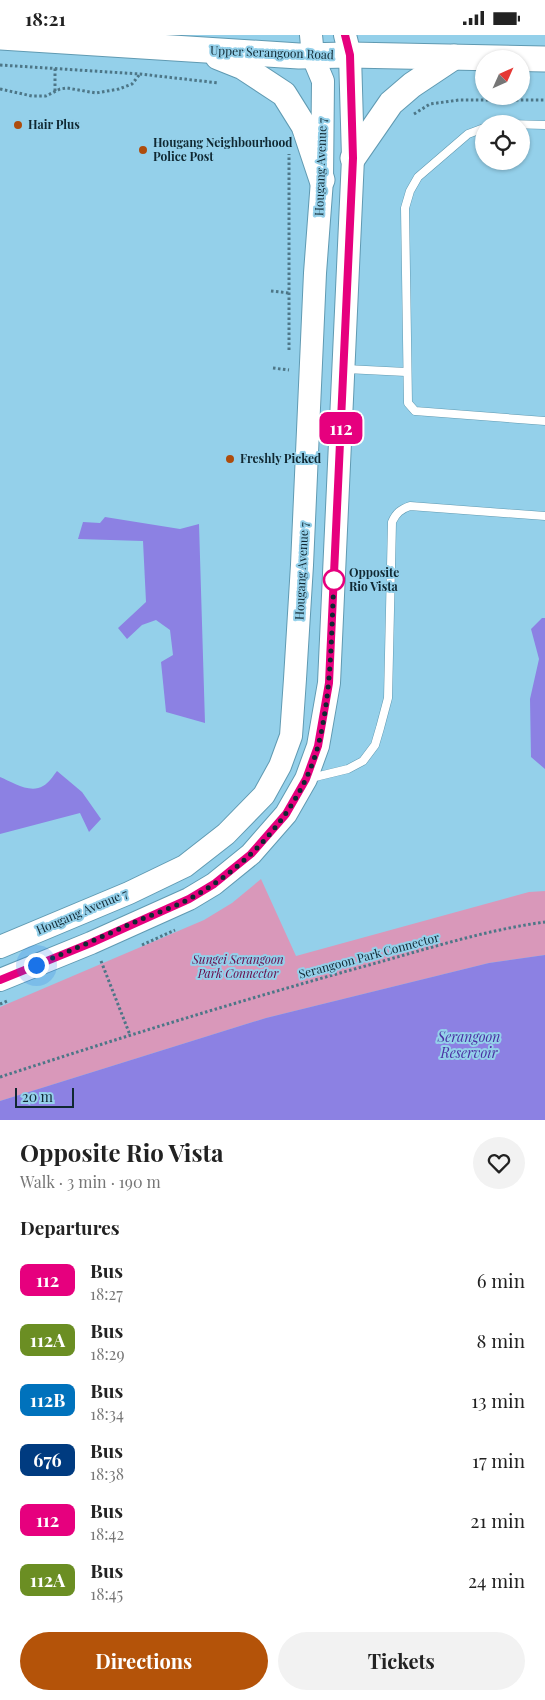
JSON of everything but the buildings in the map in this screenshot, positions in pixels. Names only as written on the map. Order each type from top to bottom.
[{"type":"main road","name":"Upper Serangoon Road","points":[[0,37],[203,51],[347,45],[454,57],[545,59]]},
{"type":"main road","points":[[0,980],[91,943],[202,892],[251,854],[286,814],[306,779],[318,746],[329,683],[353,158],[347,45]]},
{"type":"main road","name":"Hougang Avenue 7","points":[[0,947],[129,893],[185,866],[226,835],[264,795],[280,766],[290,736],[295,679],[315,273],[322,179],[323,81],[312,46]]},
{"type":"main road","points":[[203,51],[243,67],[284,94],[304,126],[322,179]]},
{"type":"main road","points":[[353,158],[392,103],[412,85],[454,57]]},
{"type":"lane","points":[[530,125],[545,125]]},
{"type":"lane","points":[[475,131],[468,134],[418,177],[410,191],[405,208],[406,372],[408,403],[415,411],[545,421]]},
{"type":"lane","points":[[343,369],[406,372]]},
{"type":"lane","points":[[306,779],[348,769],[363,761],[375,745],[388,698],[392,522],[396,515],[410,506],[545,516]]},
{"type":"path","points":[[55,92],[57,41]]},
{"type":"path","points":[[0,65],[140,74],[223,83]]},
{"type":"path","points":[[0,89],[32,96],[46,96],[66,88],[96,93],[119,89],[132,84],[140,74]]},
{"type":"path","points":[[407,119],[430,104],[459,100],[545,99]]},
{"type":"path","points":[[288,147],[289,351]]},
{"type":"path","points":[[271,291],[289,293]]},
{"type":"path","points":[[289,360],[289,378]]},
{"type":"path","points":[[273,368],[289,370]]},
{"type":"path","name":"Serangoon Park Connector","points":[[0,1077],[130,1035],[312,981],[510,928],[545,922]]},
{"type":"path","points":[[101,961],[130,1035]]},
{"type":"green space","name":"Sungei Serangoon Park Connector","points":[[261,879],[296,956],[529,892],[545,891],[545,955],[489,963],[266,1018],[0,1101],[0,1007],[204,920],[232,903]]},
{"type":"water","points":[[105,517],[180,529],[199,524],[205,723],[166,712],[161,662],[173,655],[170,630],[156,620],[142,625],[127,639],[118,628],[146,602],[143,541],[78,539],[83,522],[100,523]]},
{"type":"water","points":[[542,618],[545,618],[545,769],[531,757],[530,699],[539,659],[531,629]]},
{"type":"water","points":[[57,771],[82,792],[101,819],[89,832],[80,813],[0,834],[0,777],[32,789],[43,786]]},
{"type":"water","name":"Serangoon Reservoir","points":[[545,955],[545,1120],[0,1120],[0,1101],[266,1018],[489,963]]},
{"type":"bus line","name":"112","points":[[0,980],[91,943],[202,892],[251,854],[286,814],[306,779],[318,746],[329,683],[353,158],[350,55],[345,35]]},
{"type":"place","name":"Hair Plus","points":[[18,125]]},
{"type":"place","name":"Hougang Neighbourhood Police Post","points":[[143,150]]},
{"type":"place","name":"Freshly Picked","points":[[230,459]]},
{"type":"place","name":"Opposite Rio Vista","points":[[334,580]]},
{"type":"route","points":[[36,965],[91,943],[202,892],[251,854],[286,814],[306,779],[318,746],[329,683],[334,580]]}]
